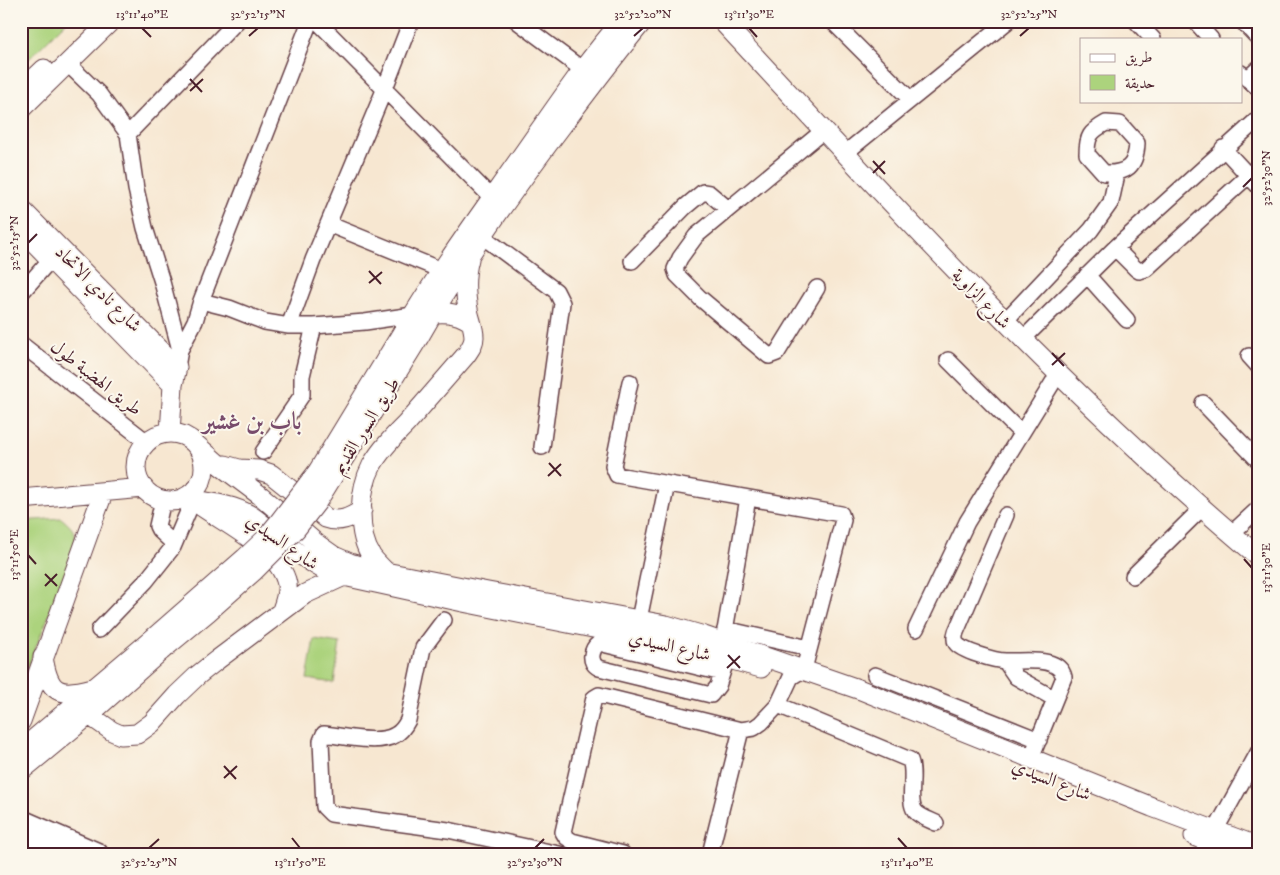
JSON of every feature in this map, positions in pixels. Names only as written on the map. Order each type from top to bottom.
[{"type":"highway","points":[[21,821],[97,854]]},
{"type":"highway","points":[[21,841],[50,854]]},
{"type":"main road","points":[[21,91],[94,21]]},
{"type":"main road","points":[[21,109],[111,21]]},
{"type":"main road","name":"طريق السور القديم","points":[[21,771],[89,715],[274,528],[318,472],[410,335],[433,313],[482,236],[497,201],[583,70],[622,21]]},
{"type":"main road","name":"طريق السور القديم","points":[[410,335],[413,315],[441,270],[643,21]]},
{"type":"main road","name":"شارع الزاوية","points":[[722,21],[844,154],[1004,322],[1146,458],[1259,558]]},
{"type":"main road","name":"شارع نادي الاتحاد","points":[[21,209],[177,367]]},
{"type":"main road","name":"شارع نادي الاتحاد","points":[[21,229],[51,259],[177,367]]},
{"type":"main road","points":[[378,570],[366,544],[361,521],[368,474],[373,462],[387,444],[470,350],[474,339],[466,286],[471,252]]},
{"type":"main road","points":[[413,315],[453,312],[470,321]]},
{"type":"main road","points":[[170,433],[177,367]]},
{"type":"main road","points":[[188,499],[201,480],[204,469],[198,448],[190,439],[177,433],[157,435],[140,450],[137,460],[136,470],[138,479],[144,488],[152,496],[163,500],[188,499],[250,539],[275,562],[283,573],[287,585],[286,601],[282,610]]},
{"type":"main road","name":"شارع السيدي","points":[[190,439],[217,463],[261,496],[317,544],[334,556],[378,570],[566,615]]},
{"type":"main road","points":[[217,463],[239,469],[259,470],[271,474],[326,518],[332,520],[345,520],[362,510]]},
{"type":"main road","points":[[21,499],[144,488]]},
{"type":"main road","points":[[21,720],[103,493]]},
{"type":"main road","name":"شارع السيدي","points":[[188,499],[214,502],[249,514],[316,566],[344,576],[637,628],[666,625],[724,651],[861,690],[1031,758],[1237,854]]},
{"type":"main road","points":[[89,715],[121,735],[137,734],[152,722],[198,675],[282,610],[305,594],[344,576]]},
{"type":"main road","name":"طريق السور القديم","points":[[21,750],[94,687],[156,646]]},
{"type":"main road","points":[[43,657],[48,678],[57,689],[72,693],[94,687]]},
{"type":"main road","name":"شارع السيدي","points":[[797,673],[1149,812],[1215,831],[1259,847]]},
{"type":"street","points":[[128,134],[237,21]]},
{"type":"street","points":[[177,367],[310,21]]},
{"type":"street","points":[[317,21],[497,201]]},
{"type":"street","points":[[289,326],[313,260],[411,21]]},
{"type":"street","points":[[517,21],[583,70]]},
{"type":"street","points":[[832,21],[910,99]]},
{"type":"street","points":[[844,154],[1008,21]]},
{"type":"street","points":[[1136,21],[1152,38]]},
{"type":"street","points":[[1195,21],[1205,37]]},
{"type":"street","points":[[1242,21],[1259,39]]},
{"type":"street","points":[[68,64],[99,94],[128,134],[136,189],[162,282],[177,367]]},
{"type":"street","points":[[1259,68],[1244,76],[1259,89]]},
{"type":"street","points":[[1022,340],[1115,248],[1259,118]]},
{"type":"street","points":[[817,288],[777,353],[769,356],[700,298],[677,275],[674,269],[696,236],[824,131]]},
{"type":"street","points":[[1224,148],[1254,171],[1259,187]]},
{"type":"street","points":[[1115,248],[1136,270],[1146,269],[1254,171]]},
{"type":"street","points":[[1004,322],[1091,230],[1111,202],[1117,174]]},
{"type":"street","points":[[632,261],[685,207],[703,192],[709,193],[728,209]]},
{"type":"street","points":[[328,224],[441,270]]},
{"type":"street","points":[[482,236],[556,291],[562,303],[542,447]]},
{"type":"street","points":[[21,293],[51,259]]},
{"type":"street","points":[[1087,275],[1126,320]]},
{"type":"street","points":[[201,301],[229,308],[265,322],[289,326],[373,322],[413,315]]},
{"type":"street","points":[[263,452],[302,395],[302,376],[314,326]]},
{"type":"street","name":"طريق الهضبة طول","points":[[21,344],[147,442]]},
{"type":"street","points":[[948,360],[1021,433]]},
{"type":"street","points":[[916,629],[967,522],[1058,374]]},
{"type":"street","points":[[623,854],[572,841],[563,832],[594,698],[599,695],[741,730],[754,728],[778,705],[809,648],[843,516],[841,514],[617,475],[613,466],[630,382]]},
{"type":"street","points":[[1203,403],[1259,461]]},
{"type":"street","points":[[637,628],[667,484]]},
{"type":"street","points":[[748,498],[724,651],[718,686],[711,696],[594,666],[592,661],[594,648],[599,643],[724,651],[809,648]]},
{"type":"street","points":[[99,630],[146,580],[174,544],[188,499]]},
{"type":"street","points":[[163,500],[156,526],[174,544]]},
{"type":"street","points":[[1133,576],[1202,508]]},
{"type":"street","points":[[1231,534],[1259,508]]},
{"type":"street","points":[[1006,515],[955,638],[956,644],[965,650],[1005,661],[1034,660],[1060,668],[1064,677],[1031,758]]},
{"type":"street","points":[[444,620],[423,648],[408,720],[403,728],[395,735],[382,740],[324,734],[321,741],[324,807],[331,814],[448,830],[559,854]]},
{"type":"street","points":[[1005,661],[1016,677],[1055,699]]},
{"type":"street","points":[[875,676],[1038,740]]},
{"type":"street","points":[[778,705],[910,760],[913,768],[913,806],[919,815],[936,823]]},
{"type":"street","points":[[710,854],[741,730]]},
{"type":"street","points":[[1215,831],[1255,767],[1259,751]]},
{"type":"green space","points":[[21,21],[67,21],[21,67]]},
{"type":"green space","points":[[61,518],[70,526],[75,534],[74,555],[21,683],[21,521]]},
{"type":"green space","points":[[314,639],[340,643],[334,683],[307,679]]},
{"type":"district","name":"باب بن غشير","points":[[252,421]]}]
